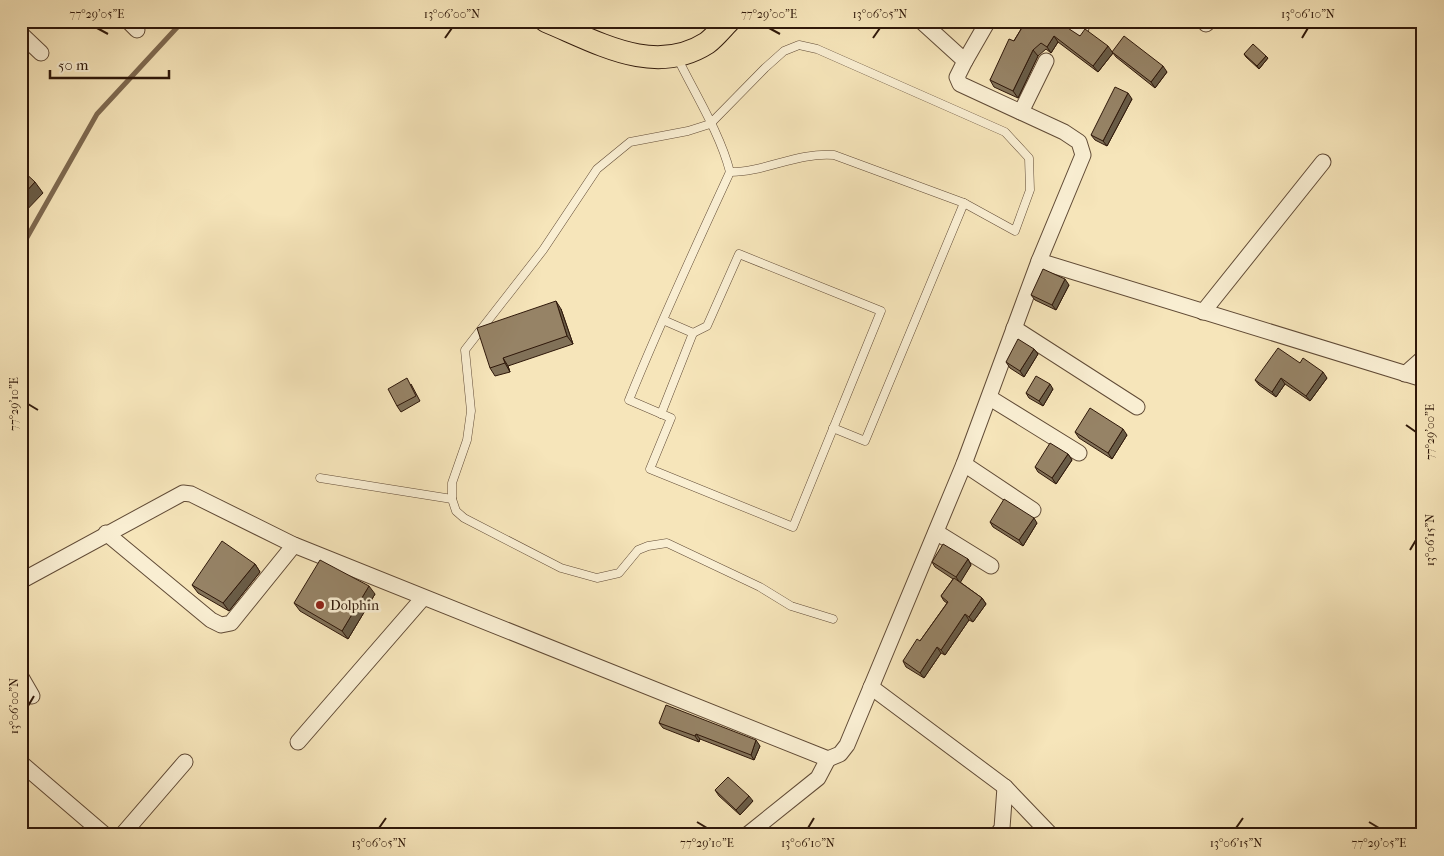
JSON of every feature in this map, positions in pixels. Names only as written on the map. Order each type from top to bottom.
[{"type":"main road","points":[[546,21],[627,55],[664,58],[696,49],[709,42],[729,21]]},
{"type":"street","points":[[921,21],[965,60]]},
{"type":"street","points":[[747,835],[818,778],[828,759],[840,754],[847,745],[964,464],[1039,262],[1084,155],[1079,142],[1064,132],[960,84],[957,77],[988,21]]},
{"type":"street","points":[[21,34],[41,54]]},
{"type":"street","points":[[1021,112],[1046,60]]},
{"type":"street","points":[[1203,312],[1323,162]]},
{"type":"street","points":[[1039,262],[1423,379]]},
{"type":"street","points":[[1014,328],[1137,407]]},
{"type":"street","points":[[1404,374],[1423,358]]},
{"type":"street","points":[[990,398],[1078,453]]},
{"type":"street","points":[[964,464],[1033,510]]},
{"type":"street","points":[[21,581],[106,533],[183,493],[200,497],[294,545],[828,759]]},
{"type":"street","points":[[936,532],[991,566]]},
{"type":"street","points":[[106,533],[211,620],[221,625],[231,623],[294,545]]},
{"type":"street","points":[[298,742],[423,598]]},
{"type":"street","points":[[21,677],[32,696]]},
{"type":"street","points":[[871,687],[1005,787],[1050,834]]},
{"type":"street","points":[[122,835],[185,762]]},
{"type":"street","points":[[21,763],[105,835]]},
{"type":"street","points":[[997,835],[1002,828],[1005,787]]},
{"type":"lane","points":[[730,172],[744,172],[817,154],[834,155],[964,203],[1015,232],[1030,190],[1029,158],[1005,132],[817,49],[799,45],[784,51],[710,124],[688,131],[630,142],[597,169],[543,250],[465,350],[471,411],[467,440],[452,483],[452,499],[456,511],[464,518],[561,568],[597,578],[609,577],[619,573],[638,550],[648,546],[667,543],[760,587],[791,606],[834,619]]},
{"type":"lane","points":[[661,414],[693,333],[707,326],[738,254],[881,311],[793,527],[650,469],[671,418],[661,414],[629,400],[730,172],[726,158],[676,56]]},
{"type":"lane","points":[[833,428],[865,441],[964,203]]},
{"type":"lane","points":[[663,320],[693,333]]},
{"type":"lane","points":[[320,478],[452,499]]},
{"type":"building","points":[[1026,21],[1057,21],[1080,36],[1085,29],[1108,46],[1093,66],[1054,36],[1047,47],[1041,43],[1033,50],[1013,91],[990,80],[1009,39],[1014,41]]},
{"type":"building","points":[[1124,36],[1163,66],[1151,82],[1112,52]]},
{"type":"building","points":[[1253,44],[1266,56],[1257,66],[1244,54]]},
{"type":"building","points":[[1115,87],[1128,93],[1103,141],[1091,135]]},
{"type":"building","points":[[21,169],[35,182],[21,197]]},
{"type":"building","points":[[1043,269],[1065,279],[1052,305],[1031,295]]},
{"type":"building","points":[[556,301],[567,336],[503,358],[505,363],[490,368],[477,328]]},
{"type":"building","points":[[1018,339],[1034,349],[1020,371],[1006,362]]},
{"type":"building","points":[[1278,348],[1300,363],[1303,358],[1323,372],[1306,396],[1281,378],[1272,392],[1255,380]]},
{"type":"building","points":[[1036,376],[1050,384],[1039,401],[1026,393]]},
{"type":"building","points":[[407,378],[416,396],[397,406],[388,389]]},
{"type":"building","points":[[1090,408],[1123,429],[1108,453],[1075,432]]},
{"type":"building","points":[[1050,443],[1068,454],[1052,478],[1035,467]]},
{"type":"building","points":[[1004,499],[1034,518],[1019,540],[990,522]]},
{"type":"building","points":[[222,541],[255,564],[223,603],[192,585]]},
{"type":"building","points":[[943,544],[968,559],[956,577],[932,562]]},
{"type":"building","points":[[320,560],[369,586],[342,631],[294,603]]},
{"type":"building","points":[[954,578],[982,598],[969,617],[965,614],[941,650],[937,647],[920,673],[903,661],[917,639],[920,641],[948,602],[941,596]]},
{"type":"building","points":[[666,705],[756,740],[751,755],[696,734],[695,736],[659,723]]},
{"type":"building","points":[[728,777],[749,796],[736,810],[715,790]]},
{"type":"waterway","points":[[21,248],[97,114],[183,21]]},
{"type":"place","name":"Dolphin","points":[[320,605]]}]
